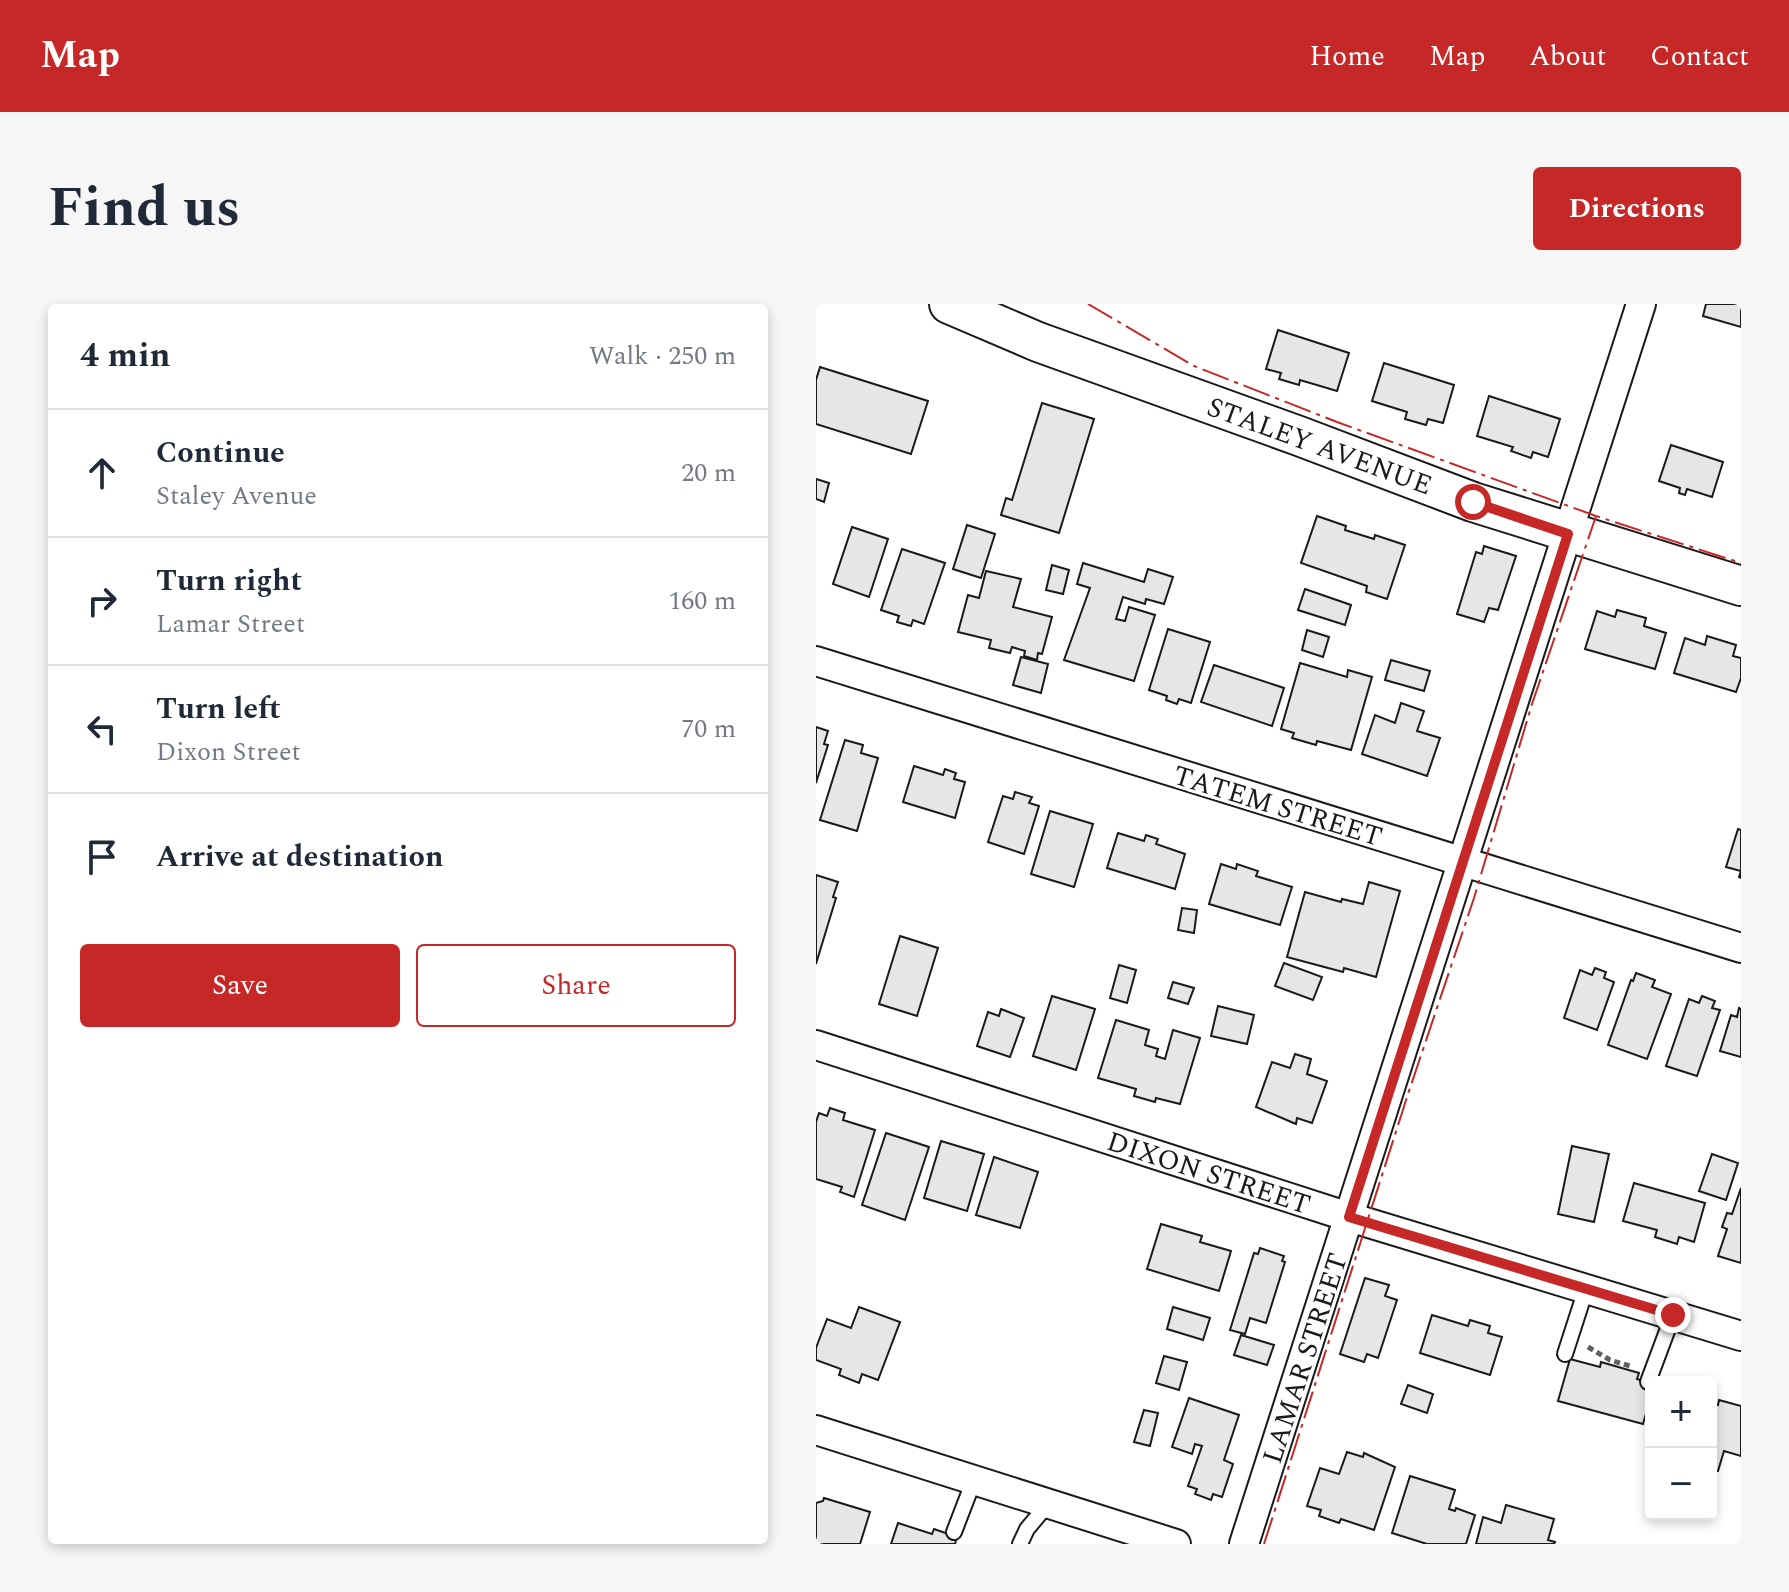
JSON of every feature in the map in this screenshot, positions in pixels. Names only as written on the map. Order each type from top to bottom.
[{"type":"street","name":"STALEY AVENUE","points":[[949,304],[1038,342],[1473,502],[1741,586]]},
{"type":"street","name":"LAMAR STREET","points":[[1244,1544],[1641,304]]},
{"type":"street","name":"TATEM STREET","points":[[816,661],[1741,948]]},
{"type":"street","name":"DIXON STREET","points":[[816,1045],[1349,1217],[1741,1336]]},
{"type":"street","points":[[816,1430],[1176,1544]]},
{"type":"lane","points":[[1565,1354],[1586,1289]]},
{"type":"lane","points":[[1650,1376],[1673,1315]]},
{"type":"lane","points":[[954,1532],[974,1480]]},
{"type":"lane","points":[[1020,1544],[1027,1529],[1048,1504]]},
{"type":"path","points":[[1572,1333],[1592,1351],[1648,1376]]},
{"type":"building","points":[[1706,304],[1741,304],[1741,327],[1703,316]]},
{"type":"building","points":[[1278,330],[1349,353],[1337,391],[1300,380],[1299,385],[1279,379],[1281,373],[1266,369]]},
{"type":"building","points":[[1384,363],[1454,385],[1443,423],[1428,419],[1426,425],[1405,419],[1407,412],[1372,401]]},
{"type":"building","points":[[820,367],[928,401],[911,454],[816,424],[816,380]]},
{"type":"building","points":[[1489,396],[1560,419],[1548,457],[1533,452],[1531,458],[1511,451],[1513,447],[1477,436]]},
{"type":"building","points":[[1042,403],[1094,419],[1059,533],[1001,515],[1006,498],[1012,500]]},
{"type":"building","points":[[1671,445],[1723,462],[1712,497],[1687,489],[1685,495],[1679,493],[1680,488],[1659,481]]},
{"type":"building","points":[[816,479],[829,483],[824,502],[816,499]]},
{"type":"building","points":[[1317,516],[1346,526],[1345,530],[1374,539],[1375,535],[1405,545],[1387,599],[1366,592],[1367,586],[1301,563]]},
{"type":"building","points":[[967,525],[995,534],[981,578],[953,569]]},
{"type":"building","points":[[852,527],[888,539],[869,597],[833,584]]},
{"type":"building","points":[[1484,546],[1516,556],[1498,610],[1489,608],[1484,622],[1457,614],[1476,552],[1482,554]]},
{"type":"building","points":[[902,549],[945,563],[924,624],[913,620],[911,626],[897,622],[899,616],[881,610]]},
{"type":"building","points":[[1083,563],[1144,582],[1148,569],[1173,577],[1164,604],[1146,599],[1145,604],[1123,597],[1116,619],[1125,621],[1129,607],[1155,615],[1134,681],[1064,660],[1090,588],[1077,584]]},
{"type":"building","points":[[1052,565],[1069,570],[1063,594],[1046,590]]},
{"type":"building","points":[[986,571],[1021,579],[1013,607],[1052,617],[1042,654],[1038,653],[1037,660],[1024,656],[1025,651],[1012,647],[1010,653],[989,648],[991,640],[958,632],[968,595],[979,598]]},
{"type":"building","points":[[1305,589],[1351,605],[1345,625],[1298,610]]},
{"type":"building","points":[[1617,610],[1646,618],[1644,626],[1666,633],[1655,669],[1585,649],[1597,611],[1615,617]]},
{"type":"building","points":[[1168,629],[1210,642],[1191,703],[1179,699],[1177,704],[1166,700],[1167,696],[1149,690]]},
{"type":"building","points":[[1307,630],[1329,637],[1323,657],[1302,650]]},
{"type":"building","points":[[1707,636],[1736,645],[1733,656],[1741,658],[1741,678],[1736,692],[1674,673],[1685,638],[1705,645]]},
{"type":"building","points":[[1021,657],[1048,664],[1041,693],[1013,685]]},
{"type":"building","points":[[1391,660],[1430,671],[1424,691],[1385,680]]},
{"type":"building","points":[[1300,663],[1347,677],[1348,670],[1372,677],[1351,750],[1292,738],[1294,733],[1281,729]]},
{"type":"building","points":[[1214,665],[1284,688],[1272,726],[1201,702]]},
{"type":"building","points":[[1401,703],[1424,711],[1417,731],[1440,738],[1427,776],[1362,754],[1375,715],[1395,723]]},
{"type":"building","points":[[816,727],[828,731],[824,744],[828,745],[816,783]]},
{"type":"building","points":[[845,740],[863,745],[861,753],[878,758],[857,831],[820,820]]},
{"type":"building","points":[[914,766],[943,775],[945,769],[956,773],[954,779],[965,782],[955,818],[903,802]]},
{"type":"building","points":[[1015,792],[1032,797],[1029,803],[1039,806],[1024,854],[988,842],[1003,796],[1013,799]]},
{"type":"building","points":[[1050,811],[1093,824],[1074,887],[1031,874]]},
{"type":"building","points":[[1738,829],[1741,830],[1741,871],[1726,867]]},
{"type":"building","points":[[1118,833],[1144,841],[1146,835],[1158,839],[1156,844],[1185,854],[1175,889],[1107,868]]},
{"type":"building","points":[[1221,864],[1236,869],[1237,864],[1258,871],[1256,876],[1292,887],[1280,925],[1209,904]]},
{"type":"building","points":[[816,875],[838,882],[816,964]]},
{"type":"building","points":[[1369,882],[1400,891],[1376,977],[1287,957],[1305,892],[1341,902],[1342,899],[1363,904]]},
{"type":"building","points":[[1182,908],[1197,910],[1194,933],[1178,930]]},
{"type":"building","points":[[900,936],[938,948],[917,1016],[879,1004]]},
{"type":"building","points":[[1284,963],[1322,977],[1313,1000],[1275,986]]},
{"type":"building","points":[[1119,965],[1136,970],[1127,1003],[1110,998]]},
{"type":"building","points":[[1595,968],[1606,972],[1604,978],[1614,982],[1597,1030],[1564,1018],[1580,970],[1592,975]]},
{"type":"building","points":[[1636,973],[1655,980],[1652,987],[1671,994],[1647,1059],[1608,1045]]},
{"type":"building","points":[[1173,982],[1194,988],[1188,1004],[1168,998]]},
{"type":"building","points":[[1052,996],[1095,1009],[1076,1070],[1033,1056]]},
{"type":"building","points":[[1702,996],[1715,1001],[1712,1008],[1720,1010],[1697,1076],[1666,1066],[1689,999],[1699,1003]]},
{"type":"building","points":[[1218,1006],[1254,1015],[1247,1044],[1211,1036]]},
{"type":"building","points":[[1739,1008],[1741,1057],[1720,1051],[1731,1015],[1737,1017]]},
{"type":"building","points":[[1001,1009],[1024,1018],[1010,1057],[977,1046],[988,1012],[999,1016]]},
{"type":"building","points":[[1116,1020],[1149,1030],[1145,1045],[1158,1049],[1156,1056],[1165,1059],[1173,1030],[1200,1038],[1180,1104],[1134,1096],[1136,1089],[1098,1078]]},
{"type":"building","points":[[1295,1054],[1311,1059],[1307,1074],[1327,1081],[1312,1123],[1297,1118],[1296,1124],[1256,1107],[1272,1062],[1290,1068]]},
{"type":"building","points":[[830,1108],[845,1113],[843,1120],[875,1130],[854,1197],[840,1192],[842,1187],[816,1179],[816,1122],[819,1113],[827,1116]]},
{"type":"building","points":[[886,1133],[929,1147],[905,1220],[862,1205]]},
{"type":"building","points":[[941,1141],[984,1154],[967,1211],[924,1198]]},
{"type":"building","points":[[1572,1146],[1609,1154],[1594,1222],[1558,1214]]},
{"type":"building","points":[[1712,1154],[1738,1163],[1726,1200],[1699,1191]]},
{"type":"building","points":[[994,1157],[1038,1172],[1020,1228],[976,1215]]},
{"type":"building","points":[[1634,1183],[1705,1203],[1694,1242],[1679,1237],[1677,1244],[1655,1237],[1657,1230],[1623,1221]]},
{"type":"building","points":[[1741,1188],[1741,1263],[1718,1256],[1727,1229],[1722,1227],[1727,1213],[1732,1214]]},
{"type":"building","points":[[1161,1224],[1202,1236],[1200,1242],[1231,1251],[1219,1291],[1147,1269]]},
{"type":"building","points":[[1260,1248],[1284,1256],[1282,1261],[1285,1262],[1266,1323],[1250,1318],[1245,1334],[1230,1330],[1254,1253],[1258,1254]]},
{"type":"building","points":[[1365,1278],[1389,1285],[1385,1296],[1397,1300],[1378,1358],[1367,1354],[1364,1362],[1340,1354]]},
{"type":"building","points":[[859,1307],[900,1322],[878,1380],[862,1374],[859,1383],[839,1375],[841,1369],[816,1360],[816,1348],[827,1319],[851,1328]]},
{"type":"building","points":[[1173,1307],[1210,1318],[1203,1340],[1167,1329]]},
{"type":"building","points":[[1432,1315],[1468,1326],[1470,1320],[1490,1326],[1488,1333],[1502,1337],[1490,1375],[1420,1353]]},
{"type":"building","points":[[1241,1335],[1274,1345],[1267,1365],[1234,1355]]},
{"type":"building","points":[[1164,1356],[1187,1362],[1179,1390],[1156,1383]]},
{"type":"building","points":[[1570,1359],[1600,1367],[1601,1362],[1639,1373],[1637,1379],[1645,1381],[1643,1424],[1558,1401]]},
{"type":"building","points":[[1408,1385],[1433,1394],[1427,1413],[1401,1404]]},
{"type":"building","points":[[1189,1398],[1239,1415],[1224,1460],[1233,1464],[1222,1497],[1213,1494],[1211,1500],[1195,1494],[1197,1489],[1188,1486],[1202,1446],[1195,1444],[1192,1454],[1172,1447]]},
{"type":"building","points":[[1719,1400],[1741,1406],[1741,1456],[1724,1451],[1718,1471],[1717,1405]]},
{"type":"building","points":[[1144,1410],[1158,1413],[1150,1446],[1134,1442]]},
{"type":"building","points":[[1347,1452],[1363,1457],[1364,1453],[1395,1467],[1374,1530],[1341,1519],[1339,1523],[1319,1516],[1321,1510],[1307,1506],[1320,1468],[1339,1474]]},
{"type":"building","points":[[1410,1476],[1455,1490],[1449,1509],[1455,1511],[1456,1508],[1475,1515],[1466,1544],[1427,1544],[1392,1533]]},
{"type":"building","points":[[824,1498],[870,1512],[860,1544],[816,1544],[816,1503]]},
{"type":"building","points":[[1506,1505],[1554,1519],[1548,1540],[1554,1544],[1476,1544],[1483,1517],[1501,1523]]},
{"type":"building","points":[[898,1523],[932,1534],[934,1529],[957,1537],[955,1544],[891,1544]]},
{"type":"power","points":[[1088,304],[1194,366],[1337,422],[1596,516],[1741,563]]},
{"type":"power","points":[[1264,1544],[1474,898],[1532,704],[1596,516]]},
{"type":"route","points":[[1473,502],[1568,534],[1349,1217],[1673,1315]]}]
